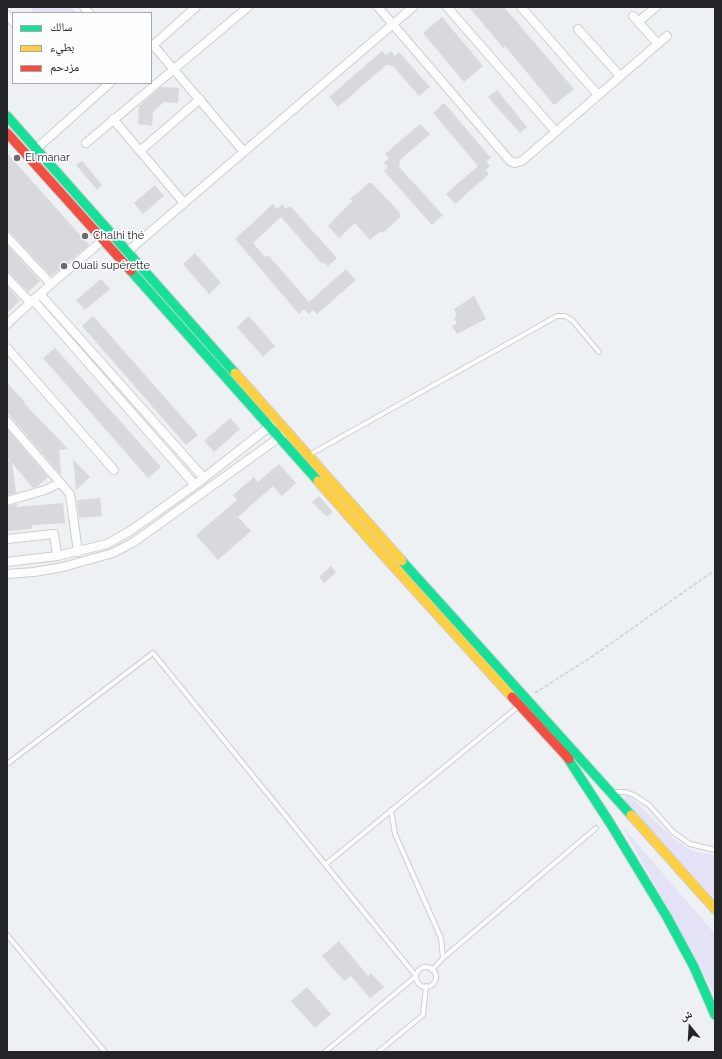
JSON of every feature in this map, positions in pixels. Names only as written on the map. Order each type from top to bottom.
[{"type":"main road","points":[[7,116],[127,252],[283,435],[523,702],[715,909]]},
{"type":"main road","points":[[7,134],[103,240],[274,423]]},
{"type":"main road","points":[[523,702],[565,754],[715,918]]},
{"type":"main road","points":[[565,754],[610,823],[667,917],[709,998],[715,1015]]},
{"type":"street","points":[[196,7],[152,46],[174,69],[244,152]]},
{"type":"street","points":[[86,143],[248,7]]},
{"type":"street","points":[[378,7],[512,162],[517,163],[522,161],[667,36]]},
{"type":"street","points":[[127,252],[413,7]]},
{"type":"street","points":[[446,7],[556,132]]},
{"type":"street","points":[[522,7],[598,95]]},
{"type":"street","points":[[656,7],[635,19],[658,44]]},
{"type":"street","points":[[578,29],[620,76]]},
{"type":"street","points":[[36,149],[109,84]]},
{"type":"street","points":[[140,152],[200,99]]},
{"type":"street","points":[[113,119],[184,203]]},
{"type":"street","points":[[7,237],[51,284]]},
{"type":"street","points":[[8,323],[31,301],[103,240]]},
{"type":"street","points":[[7,278],[31,301],[194,485]]},
{"type":"street","points":[[40,294],[204,478]]},
{"type":"street","points":[[7,348],[114,470]]},
{"type":"street","points":[[7,422],[70,494],[78,552]]},
{"type":"street","points":[[7,562],[57,556],[107,544],[130,531],[204,478],[274,423]]},
{"type":"street","points":[[7,574],[63,568],[113,553],[134,542],[283,435]]},
{"type":"street","points":[[7,501],[28,496],[60,483]]},
{"type":"street","points":[[7,539],[54,534],[57,556]]},
{"type":"lane","points":[[305,459],[557,316],[565,316],[572,320],[599,352]]},
{"type":"lane","points":[[7,764],[153,653],[326,864],[416,976],[420,984],[426,986],[434,982],[435,976],[432,970],[424,967],[418,970],[416,976],[325,1052]]},
{"type":"lane","points":[[326,864],[523,702]]},
{"type":"lane","points":[[609,793],[626,792],[634,795],[649,805],[673,832],[690,844],[699,848],[715,850]]},
{"type":"lane","points":[[391,810],[395,834],[441,938],[443,958]]},
{"type":"lane","points":[[432,970],[443,958],[596,828]]},
{"type":"lane","points":[[7,935],[105,1052]]},
{"type":"lane","points":[[378,1052],[423,1015],[426,986]]},
{"type":"path","points":[[523,702],[593,656],[715,570]]},
{"type":"shaded area","points":[[30,7],[72,7],[76,12],[34,12]]},
{"type":"shaded area","points":[[627,796],[634,800],[675,840],[693,851],[715,855],[715,899],[626,803],[625,797]]},
{"type":"shaded area","points":[[622,826],[715,934],[715,996],[698,962]]},
{"type":"building","points":[[469,7],[504,7],[574,89],[554,105],[505,46],[503,48]]},
{"type":"building","points":[[442,17],[483,66],[464,82],[423,33]]},
{"type":"building","points":[[382,51],[386,55],[391,51],[395,56],[399,52],[430,87],[419,96],[393,66],[386,65],[338,107],[329,97]]},
{"type":"building","points":[[161,87],[179,88],[178,103],[164,102],[153,112],[152,126],[138,124],[139,106]]},
{"type":"building","points":[[497,90],[527,127],[520,133],[488,97]]},
{"type":"building","points":[[444,103],[491,158],[486,161],[490,166],[486,170],[489,174],[455,204],[446,194],[478,166],[433,113]]},
{"type":"building","points":[[420,124],[430,134],[400,160],[399,167],[443,215],[432,225],[384,171],[388,167],[384,163],[389,158],[385,154]]},
{"type":"building","points":[[7,153],[89,245],[51,276],[11,233],[7,232]]},
{"type":"building","points":[[82,161],[102,185],[97,190],[76,165]]},
{"type":"building","points":[[369,183],[372,183],[400,213],[400,217],[383,233],[381,231],[370,240],[355,223],[339,238],[328,226],[352,201],[350,199]]},
{"type":"building","points":[[155,185],[164,196],[143,214],[134,203]]},
{"type":"building","points":[[273,204],[277,209],[282,204],[286,209],[290,206],[337,258],[328,266],[324,262],[322,264],[281,217],[253,243],[265,257],[268,255],[309,302],[346,269],[356,280],[317,314],[313,310],[309,314],[304,309],[299,314],[235,239]]},
{"type":"building","points":[[7,245],[40,281],[28,292],[11,274],[7,273]]},
{"type":"building","points":[[195,253],[221,283],[209,294],[183,264]]},
{"type":"building","points":[[101,279],[110,289],[85,310],[76,300]]},
{"type":"building","points":[[7,286],[20,301],[7,313]]},
{"type":"building","points":[[474,296],[486,319],[457,334],[452,326],[457,323],[454,318],[457,316],[454,309]]},
{"type":"building","points":[[93,316],[198,435],[186,445],[82,326]]},
{"type":"building","points":[[249,316],[275,346],[263,357],[237,327]]},
{"type":"building","points":[[55,348],[161,467],[148,478],[43,358]]},
{"type":"building","points":[[7,383],[68,449],[59,450],[61,475],[7,412]]},
{"type":"building","points":[[230,418],[240,429],[214,452],[204,441]]},
{"type":"building","points":[[8,430],[48,477],[38,486],[33,488],[12,463],[16,493],[7,495],[7,461],[10,461],[7,458]]},
{"type":"building","points":[[73,459],[90,477],[76,490]]},
{"type":"building","points":[[279,464],[296,483],[282,496],[273,486],[238,517],[251,531],[218,560],[196,535],[237,500],[233,495],[254,477],[258,482]]},
{"type":"building","points":[[319,496],[333,512],[327,517],[312,502]]},
{"type":"building","points":[[100,498],[102,516],[79,518],[77,500]]},
{"type":"building","points":[[63,503],[65,523],[32,525],[32,529],[7,531],[7,506],[18,504],[16,507]]},
{"type":"building","points":[[331,566],[336,572],[324,583],[319,577]]},
{"type":"building","points":[[339,941],[368,976],[371,973],[384,987],[370,998],[351,976],[344,981],[322,956]]},
{"type":"building","points":[[307,987],[331,1014],[315,1028],[291,1001]]},
{"type":"traffic: fast","points":[[7,116],[235,373]]},
{"type":"traffic: fast","points":[[131,271],[318,481]]},
{"type":"traffic: fast","points":[[402,561],[631,815]]},
{"type":"traffic: fast","points":[[565,754],[610,823],[667,917],[694,967],[715,1015]]},
{"type":"traffic: slow","points":[[235,373],[402,561]]},
{"type":"traffic: slow","points":[[318,481],[512,697]]},
{"type":"traffic: slow","points":[[631,815],[715,909]]},
{"type":"traffic: jam","points":[[7,133],[131,271]]},
{"type":"traffic: jam","points":[[512,697],[569,759]]},
{"type":"place","name":"El manar","points":[[17,158]]},
{"type":"place","name":"Chalhi thé","points":[[85,236]]},
{"type":"place","name":"Ouali supérette","points":[[64,266]]}]
